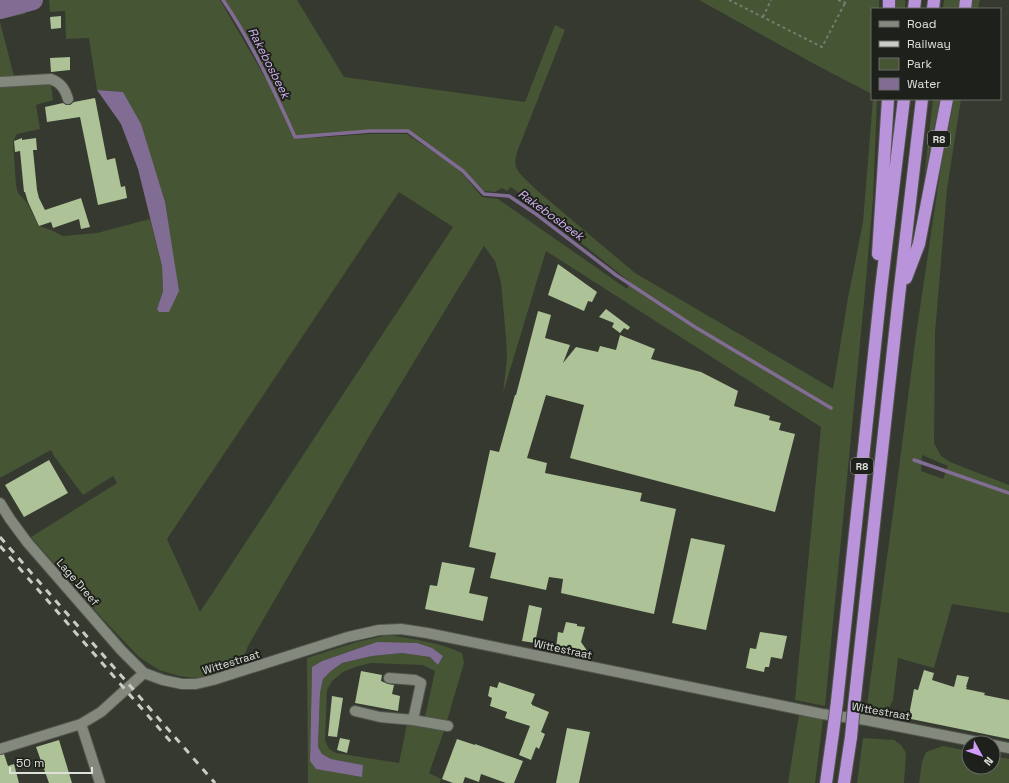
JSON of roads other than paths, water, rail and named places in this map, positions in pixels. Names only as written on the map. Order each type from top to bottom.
[{"type":"highway","name":"R8","points":[[881,289],[878,250],[888,100]]},
{"type":"highway","name":"R8","points":[[826,783],[837,702],[881,289],[904,100]]},
{"type":"highway","name":"R8","points":[[844,783],[851,737],[922,100]]},
{"type":"highway","name":"R8","points":[[899,296],[919,244],[947,100]]},
{"type":"street","points":[[0,82],[51,79],[63,87],[68,99]]},
{"type":"street","name":"Lage Dreef","points":[[0,503],[27,542],[121,650],[144,673]]},
{"type":"street","name":"Wittestraat","points":[[144,673],[163,680],[182,684],[196,684],[213,680],[348,637],[379,630],[401,629],[427,633],[822,714],[866,720],[961,739]]},
{"type":"street","points":[[0,749],[82,724],[101,712],[144,673]]},
{"type":"street","points":[[389,678],[415,680],[421,684],[413,720]]},
{"type":"street","points":[[355,711],[380,717],[413,720],[448,726]]},
{"type":"street","points":[[82,724],[100,783]]},
{"type":"water","points":[[97,90],[123,92],[141,124],[165,202],[179,291],[169,312],[159,312],[157,309],[163,291],[162,266],[138,169],[121,124]]},
{"type":"water","points":[[377,642],[417,643],[432,648],[443,656],[438,665],[430,657],[402,653],[372,656],[342,663],[331,671],[323,679],[320,693],[318,747],[322,754],[331,759],[363,765],[362,777],[316,769],[310,761],[312,667],[322,661]]},
{"type":"waterway","points":[[0,9],[33,0]]},
{"type":"waterway","name":"Rakebosbeek","points":[[223,0],[234,16],[271,84],[295,137],[370,131],[408,131],[463,171],[484,194],[509,196],[536,214],[616,275],[695,327],[831,408]]},
{"type":"waterway","name":"Rakebosbeek","points":[[914,460],[1009,493]]},
{"type":"railway","points":[[0,537],[215,783]]},
{"type":"railway","points":[[0,546],[171,742]]}]
